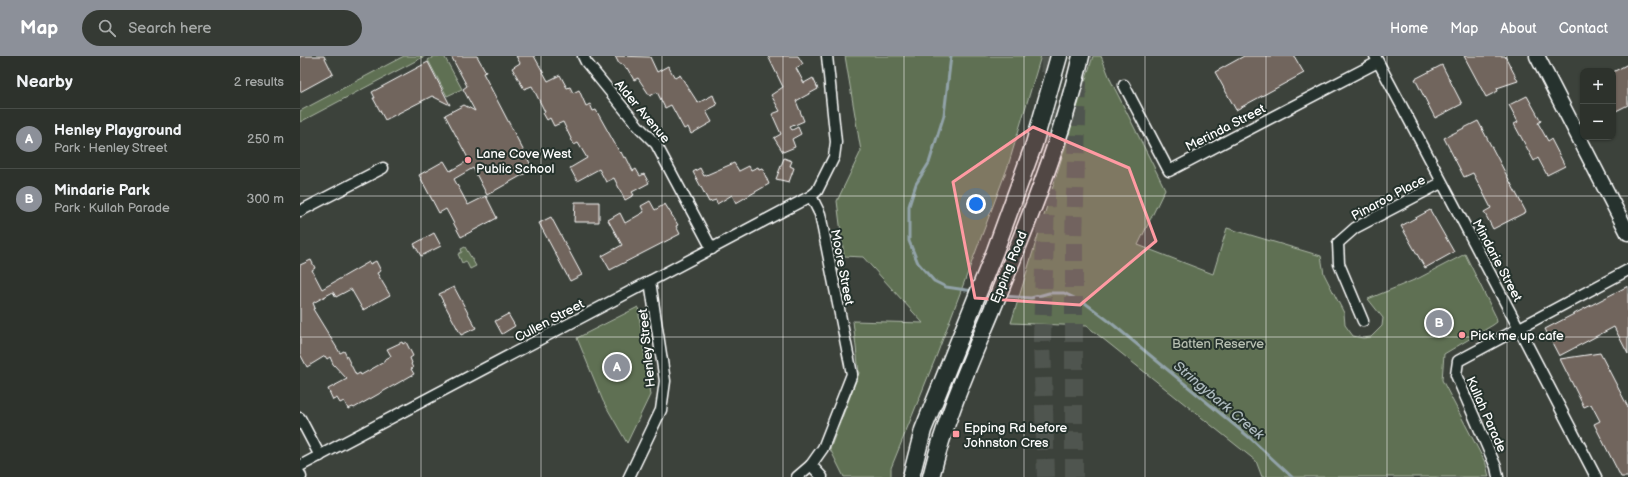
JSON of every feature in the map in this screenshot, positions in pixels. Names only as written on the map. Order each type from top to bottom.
[{"type":"main road","name":"Epping Road","points":[[911,477],[923,430],[995,251],[1034,144],[1059,56]]},
{"type":"main road","name":"Epping Road","points":[[931,477],[939,443],[949,414],[1013,258],[1068,108],[1081,56]]},
{"type":"main road","points":[[1537,56],[1628,233]]},
{"type":"street","name":"Alder Avenue","points":[[583,56],[586,62],[638,126],[656,144],[712,249]]},
{"type":"street","points":[[811,196],[817,191],[834,157],[836,142],[827,56]]},
{"type":"street","name":"Merinda Street","points":[[1124,85],[1169,171],[1377,59]]},
{"type":"street","name":"Mindarie Street","points":[[1377,59],[1596,477]]},
{"type":"street","points":[[300,211],[383,168]]},
{"type":"street","name":"Pinaroo Place","points":[[1363,321],[1339,264],[1338,243],[1355,228],[1441,183]]},
{"type":"street","name":"Cullen Street","points":[[300,466],[811,196]]},
{"type":"street","name":"Moore Street","points":[[797,477],[810,465],[823,448],[852,374],[820,214],[811,196]]},
{"type":"street","name":"Kullah Parade","points":[[1498,477],[1496,467],[1456,375],[1458,361],[1518,327],[1628,270]]},
{"type":"street","name":"Henley Street","points":[[629,477],[661,410],[665,381],[650,281]]},
{"type":"street","points":[[300,418],[320,456]]},
{"type":"street","points":[[810,465],[822,477]]},
{"type":"highlighted area","points":[[1033,127],[1129,168],[1156,241],[1080,305],[975,298],[953,182]]},
{"type":"green space","points":[[404,56],[425,56],[300,122],[300,111]]},
{"type":"green space","points":[[435,56],[444,56],[462,89],[447,96],[428,60]]},
{"type":"green space","points":[[845,56],[1041,56],[1008,166],[936,357],[891,468],[891,477],[844,477],[830,449],[859,373],[853,321],[923,323],[863,257],[844,256],[837,201],[861,151]]},
{"type":"green space","name":"Batten Reserve","points":[[1093,56],[1101,56],[1111,81],[1165,189],[1138,245],[1213,274],[1227,228],[1321,256],[1324,274],[1344,313],[1345,325],[1353,336],[1363,338],[1371,337],[1382,326],[1383,318],[1368,299],[1419,278],[1465,254],[1496,317],[1497,322],[1444,354],[1442,380],[1486,464],[1489,477],[1262,477],[1256,461],[1087,326],[1011,323]]},
{"type":"green space","points":[[465,247],[476,266],[470,269],[466,261],[462,263],[458,254],[462,252],[461,249]]},
{"type":"green space","points":[[638,307],[650,395],[627,443],[603,401],[577,338]]},
{"type":"building","points":[[300,56],[324,56],[333,74],[300,92]]},
{"type":"building","points":[[451,56],[477,56],[486,72],[483,73],[533,169],[487,195],[473,168],[454,179],[468,205],[486,196],[497,218],[461,237],[446,209],[439,213],[419,175],[444,161],[450,171],[469,160],[445,115],[464,105],[475,111],[463,89],[467,86]]},
{"type":"building","points":[[516,56],[534,56],[548,81],[560,75],[567,88],[570,87],[573,93],[579,90],[586,106],[590,104],[593,111],[596,110],[620,153],[621,152],[624,158],[626,157],[633,171],[636,169],[640,176],[644,174],[649,183],[632,192],[634,195],[625,200],[614,178],[606,182],[599,169],[577,181],[570,168],[587,158],[578,143],[574,145],[563,122],[554,126],[550,118],[547,120],[543,113],[545,112],[532,86],[524,89],[512,68],[520,63]]},
{"type":"building","points":[[615,56],[650,57],[657,72],[668,66],[675,78],[680,75],[698,103],[713,95],[717,105],[706,111],[712,122],[691,134],[688,127],[684,129],[671,105],[665,108],[657,92],[650,96],[638,78],[634,80],[627,68],[626,69],[624,65],[619,64]]},
{"type":"building","points":[[768,56],[798,56],[803,64],[796,68],[804,83],[813,78],[818,89],[796,101],[804,121],[790,127],[792,130],[798,127],[801,134],[792,139],[795,147],[783,152],[774,138],[781,134],[772,114],[780,111],[771,95],[783,87]]},
{"type":"building","points":[[1244,56],[1294,56],[1304,73],[1236,110],[1215,72]]},
{"type":"building","points":[[1464,56],[1505,56],[1518,81],[1497,88],[1498,91],[1486,97]]},
{"type":"building","points":[[428,62],[450,105],[432,96],[385,120],[373,98],[375,98],[372,92]]},
{"type":"building","points":[[1628,64],[1628,105],[1616,111],[1616,104],[1616,70]]},
{"type":"building","points":[[1442,65],[1462,104],[1435,118],[1415,79]]},
{"type":"building","points":[[1527,96],[1541,121],[1538,123],[1548,141],[1551,139],[1565,166],[1547,175],[1538,158],[1534,161],[1514,124],[1518,122],[1509,105]]},
{"type":"building","points":[[1478,121],[1526,212],[1493,229],[1484,212],[1491,208],[1473,173],[1464,177],[1444,138]]},
{"type":"building","points":[[784,158],[792,161],[790,166],[794,168],[789,182],[776,179]]},
{"type":"building","points":[[734,163],[739,171],[749,166],[751,170],[758,167],[759,169],[762,168],[769,184],[736,203],[732,195],[717,204],[716,200],[709,202],[693,172],[700,168],[704,176]]},
{"type":"building","points":[[650,201],[655,210],[665,204],[678,225],[676,226],[680,234],[610,270],[602,256],[622,245],[608,220],[620,213],[625,223],[644,212],[641,206]]},
{"type":"building","points":[[575,202],[599,202],[599,222],[574,222]]},
{"type":"building","points":[[1430,210],[1454,252],[1425,268],[1401,226]]},
{"type":"building","points":[[551,217],[582,275],[570,281],[539,223]]},
{"type":"building","points":[[434,233],[441,246],[421,256],[414,244]]},
{"type":"building","points":[[311,260],[315,268],[312,270],[322,289],[369,262],[370,264],[376,261],[381,271],[377,273],[390,295],[363,310],[351,289],[336,297],[333,292],[313,303],[315,308],[313,309],[340,353],[344,351],[356,375],[360,373],[361,375],[384,362],[384,360],[391,356],[387,349],[402,342],[403,344],[406,342],[413,356],[410,358],[413,368],[411,369],[414,374],[354,408],[348,409],[344,401],[340,403],[337,398],[333,400],[328,389],[347,379],[333,364],[330,357],[327,359],[325,356],[307,367],[300,354],[300,265]]},
{"type":"building","points":[[1628,286],[1628,354],[1614,327],[1559,356],[1545,329]]},
{"type":"building","points":[[454,287],[476,328],[461,335],[439,294]]},
{"type":"building","points":[[508,314],[515,326],[502,334],[495,321]]},
{"type":"building","points":[[1600,353],[1628,407],[1628,477],[1621,477],[1594,424],[1600,421],[1591,404],[1584,407],[1560,359]]},
{"type":"waterway","name":"Stringybark Creek","points":[[951,56],[944,115],[929,163],[916,184],[909,206],[909,241],[918,263],[934,281],[946,287],[973,291]]},
{"type":"waterway","name":"Stringybark Creek","points":[[1004,296],[1031,298],[1049,293],[1064,293],[1085,303],[1250,438],[1292,477]]},
{"type":"tunnel","points":[[1046,477],[1042,340],[1050,56]]},
{"type":"tunnel","points":[[1074,477],[1074,242],[1078,77]]},
{"type":"place","name":"Lane Cove West Public School","points":[[468,160]]},
{"type":"place","name":"Mindarie Park","points":[[1439,323]]},
{"type":"place","name":"Pick me up cafe","points":[[1462,335]]},
{"type":"place","name":"Henley Playground","points":[[617,367]]},
{"type":"place","name":"Epping Rd before Johnston Cres","points":[[956,434]]}]
